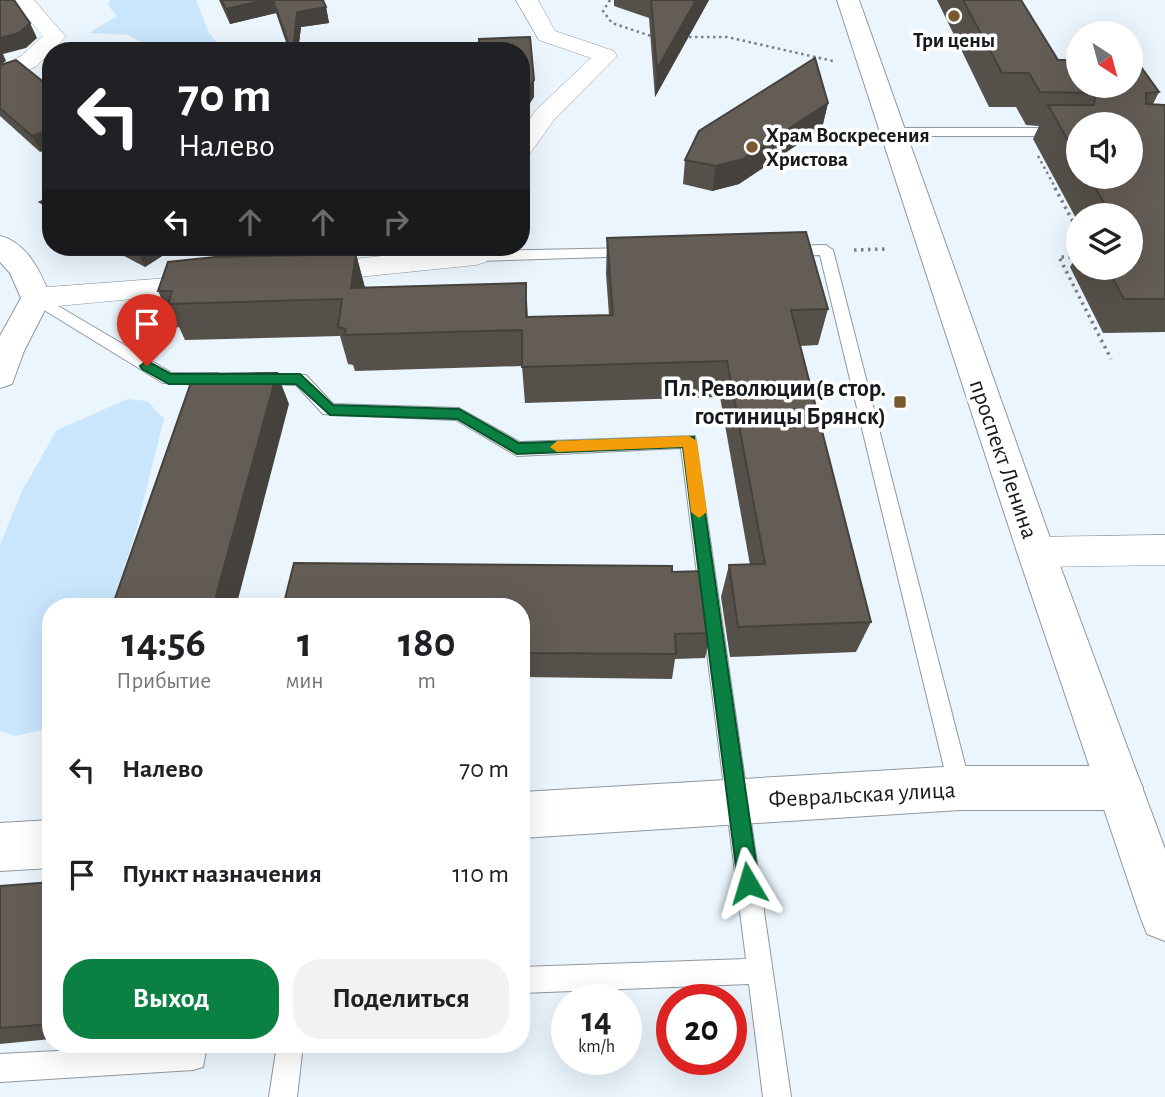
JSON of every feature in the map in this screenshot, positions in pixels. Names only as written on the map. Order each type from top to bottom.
[{"type":"main road","name":"проспект Ленина","points":[[848,0],[1036,552],[1165,916]]},
{"type":"main road","points":[[0,245],[24,269],[36,298],[8,351],[0,376]]},
{"type":"main road","name":"Февральская улица","points":[[530,815],[960,788],[1120,788]]},
{"type":"main road","points":[[0,847],[42,845]]},
{"type":"street","points":[[23,0],[55,37],[50,42]]},
{"type":"street","points":[[527,0],[547,35],[606,56],[545,116],[530,136]]},
{"type":"street","points":[[0,76],[29,61],[42,49]]},
{"type":"street","points":[[286,276],[439,256]]},
{"type":"street","points":[[36,298],[232,281]]},
{"type":"street","points":[[1036,552],[1165,550]]},
{"type":"lane","points":[[893,132],[1066,132]]},
{"type":"lane","points":[[770,251],[825,250],[960,788]]},
{"type":"lane","points":[[530,252],[644,253]]},
{"type":"lane","points":[[36,298],[169,379],[300,379],[330,410],[459,414],[517,449],[689,441],[777,1097]]},
{"type":"lane","points":[[530,980],[759,971]]},
{"type":"lane","points":[[0,1068],[192,1057],[193,1053]]},
{"type":"lane","points":[[283,1097],[289,1053]]},
{"type":"path","points":[[610,0],[603,11],[612,23],[639,34],[663,38]]},
{"type":"path","points":[[675,37],[727,37],[833,61]]},
{"type":"path","points":[[1050,154],[1037,155],[1066,209]]},
{"type":"path","points":[[1066,257],[1059,257],[1066,271]]},
{"type":"path","points":[[1071,280],[1111,359]]},
{"type":"shaded area","points":[[110,0],[196,0],[209,33],[216,42],[140,42],[129,35],[89,33],[117,16],[108,5]]},
{"type":"shaded area","points":[[128,399],[147,401],[164,419],[136,531],[114,598],[42,598],[42,730],[15,736],[0,731],[0,545],[22,491],[57,430]]},
{"type":"building","points":[[0,0],[14,0],[30,23],[19,33],[0,38]]},
{"type":"building","points":[[221,0],[265,0],[226,9]]},
{"type":"building","points":[[273,0],[323,0],[326,7],[297,12],[294,42],[288,42]]},
{"type":"building","points":[[651,0],[696,0],[657,69]]},
{"type":"building","points":[[963,0],[1021,0],[1058,60],[1066,60],[1066,92],[1040,92],[1029,73],[1002,73]]},
{"type":"building","points":[[530,37],[534,80],[530,86],[530,42],[479,42],[479,39]]},
{"type":"building","points":[[815,58],[828,103],[743,159],[716,166],[685,160],[699,131]]},
{"type":"building","points":[[16,60],[42,81],[42,132],[32,136],[0,108],[0,65]]},
{"type":"building","points":[[1143,70],[1159,92],[1146,93],[1146,104],[1165,105],[1165,299],[1124,299],[1114,280],[1143,280],[1143,203],[1104,203],[1096,189],[1143,189],[1143,112],[1066,112],[1066,137],[1048,105],[1094,105],[1095,98],[1143,98]]},
{"type":"building","points":[[806,232],[828,309],[791,310],[871,622],[738,627],[729,565],[765,564],[727,361],[522,367],[522,330],[344,335],[346,329],[338,327],[342,299],[168,304],[172,291],[158,291],[168,262],[215,257],[356,256],[351,288],[526,283],[526,317],[613,315],[607,238]]},
{"type":"building","points":[[277,373],[215,598],[115,598],[194,374]]},
{"type":"building","points":[[294,563],[672,566],[672,572],[703,571],[711,633],[675,634],[676,654],[530,653],[530,598],[285,598]]},
{"type":"building","points":[[42,883],[42,1025],[0,1028],[0,886]]},
{"type":"slow traffic","points":[[557,447],[689,441],[699,512]]},
{"type":"place","name":"Три цены","points":[[954,16]]},
{"type":"place","name":"Храм Воскресения Христова","points":[[752,147]]},
{"type":"place","name":"Пл. Революции(в стор. гостиницы Брянск)","points":[[900,402]]},
{"type":"route","points":[[147,366],[169,379],[300,379],[330,410],[459,414],[517,449],[689,441],[748,883]]}]
